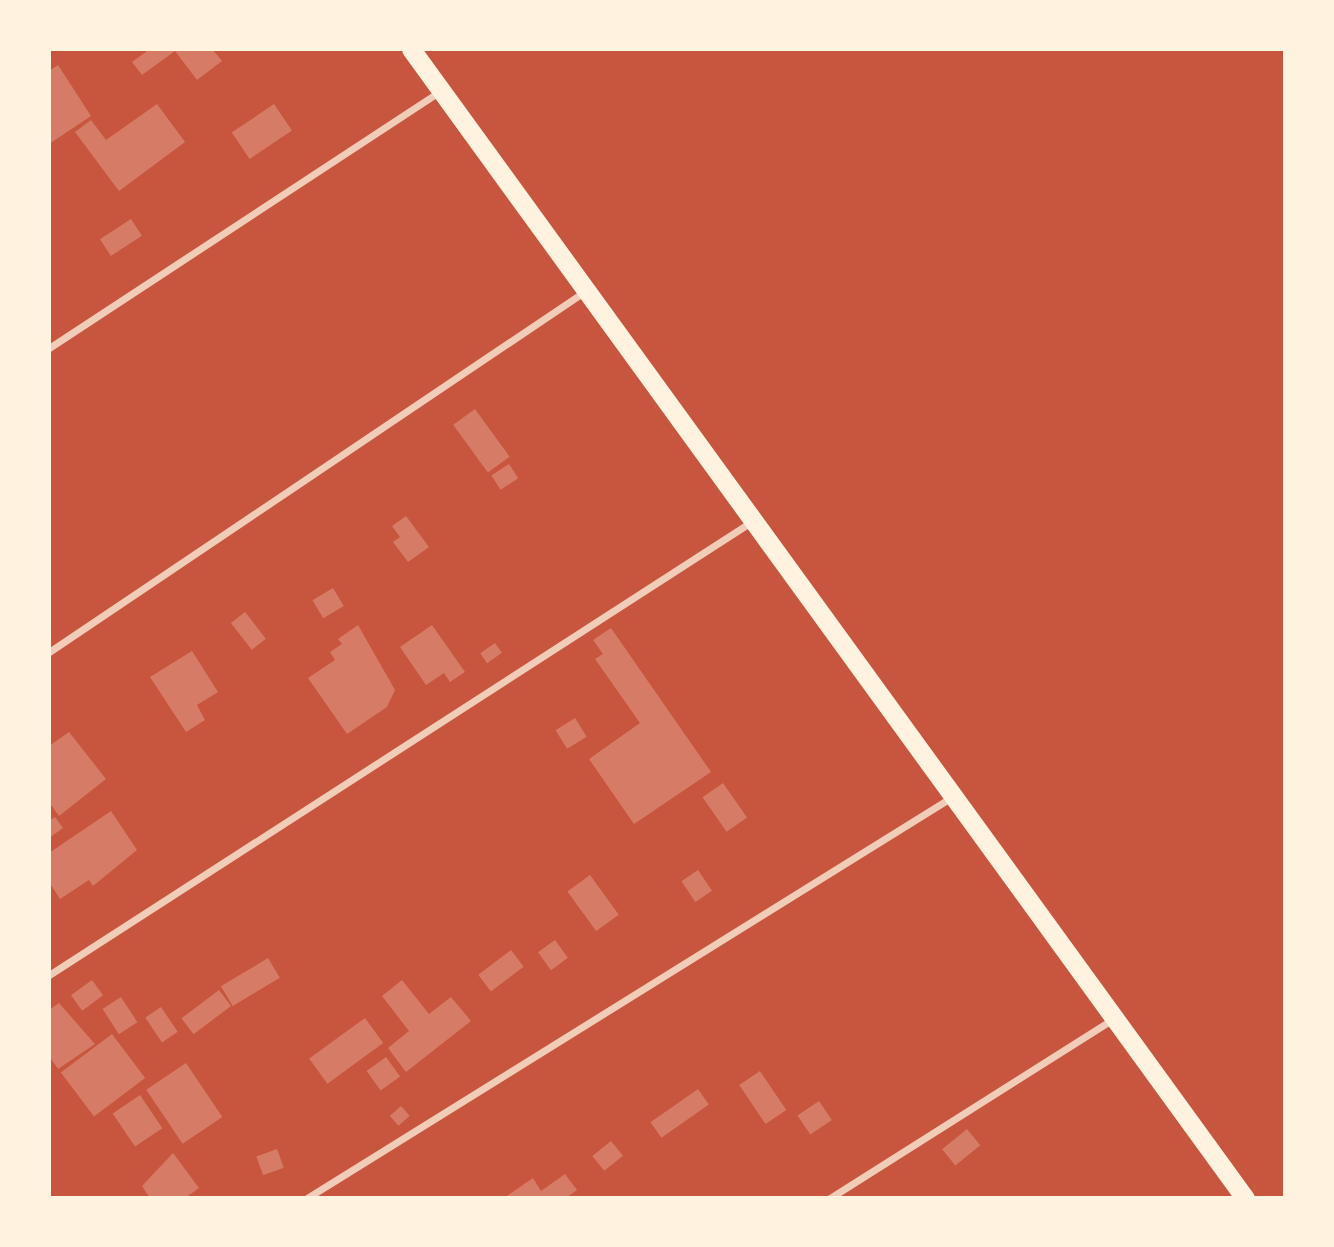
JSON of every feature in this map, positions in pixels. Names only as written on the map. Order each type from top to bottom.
[{"type":"highway","points":[[411,49],[585,292],[956,795],[1245,1198]]},
{"type":"street","points":[[49,348],[440,91]]},
{"type":"street","points":[[49,652],[585,292]]},
{"type":"street","points":[[49,975],[754,519]]},
{"type":"street","points":[[307,1198],[956,795]]},
{"type":"street","points":[[830,1198],[1116,1018]]},
{"type":"building","points":[[150,49],[212,49],[222,61],[197,80],[175,51],[142,75],[132,62]]},
{"type":"building","points":[[58,65],[91,116],[49,144],[49,71]]},
{"type":"building","points":[[157,104],[185,142],[119,191],[75,132],[91,120],[106,140]]},
{"type":"building","points":[[274,104],[292,131],[250,159],[232,133]]},
{"type":"building","points":[[131,219],[142,236],[111,256],[100,239]]},
{"type":"building","points":[[475,409],[510,457],[488,473],[453,425]]},
{"type":"building","points":[[509,464],[518,478],[501,490],[491,475]]},
{"type":"building","points":[[406,516],[429,547],[408,562],[393,542],[400,537],[392,526]]},
{"type":"building","points":[[333,588],[344,606],[323,618],[312,600]]},
{"type":"building","points":[[245,612],[266,639],[252,650],[231,623]]},
{"type":"building","points":[[358,625],[395,690],[387,707],[347,734],[308,678],[335,660],[330,652],[342,644],[338,639]]},
{"type":"building","points":[[432,625],[465,672],[450,682],[444,673],[426,685],[400,647]]},
{"type":"building","points":[[611,628],[711,772],[634,824],[589,759],[640,723],[595,659],[603,654],[593,640]]},
{"type":"building","points":[[495,643],[502,653],[487,663],[480,653]]},
{"type":"building","points":[[192,651],[218,692],[197,705],[205,720],[186,732],[150,677]]},
{"type":"building","points":[[575,718],[587,737],[567,749],[555,730]]},
{"type":"building","points":[[69,732],[106,779],[59,816],[49,802],[49,746]]},
{"type":"building","points":[[723,783],[747,817],[727,832],[703,797]]},
{"type":"building","points":[[111,811],[137,850],[93,886],[89,880],[60,899],[49,882],[49,853]]},
{"type":"building","points":[[55,817],[63,828],[49,838],[49,821]]},
{"type":"building","points":[[698,870],[712,891],[695,902],[681,881]]},
{"type":"building","points":[[590,875],[619,915],[596,931],[567,891]]},
{"type":"building","points":[[555,940],[568,958],[551,970],[538,952]]},
{"type":"building","points":[[511,950],[524,967],[491,991],[478,975]]},
{"type":"building","points":[[268,958],[280,978],[233,1006],[221,986]]},
{"type":"building","points":[[92,980],[103,995],[82,1011],[71,995]]},
{"type":"building","points":[[402,980],[429,1014],[451,997],[471,1021],[406,1072],[388,1048],[409,1031],[382,996]]},
{"type":"building","points":[[219,990],[231,1006],[194,1034],[181,1018]]},
{"type":"building","points":[[121,997],[137,1022],[119,1034],[103,1009]]},
{"type":"building","points":[[59,1003],[95,1044],[58,1069],[49,1056],[49,1010]]},
{"type":"building","points":[[161,1007],[178,1032],[162,1042],[145,1018]]},
{"type":"building","points":[[365,1018],[383,1043],[327,1084],[309,1059]]},
{"type":"building","points":[[112,1034],[145,1078],[94,1116],[61,1073]]},
{"type":"building","points":[[386,1057],[400,1076],[381,1091],[367,1071]]},
{"type":"building","points":[[186,1063],[222,1117],[183,1144],[146,1090]]},
{"type":"building","points":[[760,1071],[786,1110],[766,1124],[739,1085]]},
{"type":"building","points":[[698,1089],[709,1105],[661,1138],[650,1122]]},
{"type":"building","points":[[140,1095],[162,1128],[135,1147],[113,1113]]},
{"type":"building","points":[[819,1101],[832,1120],[810,1135],[797,1116]]},
{"type":"building","points":[[401,1106],[410,1116],[399,1126],[390,1116]]},
{"type":"building","points":[[967,1129],[980,1145],[955,1165],[942,1149]]},
{"type":"building","points":[[611,1141],[623,1156],[604,1171],[592,1156]]},
{"type":"building","points":[[277,1149],[284,1168],[263,1175],[256,1157]]},
{"type":"building","points":[[173,1153],[199,1188],[185,1198],[150,1198],[142,1186]]},
{"type":"building","points":[[565,1174],[577,1190],[566,1198],[504,1198],[533,1178],[541,1191]]}]
